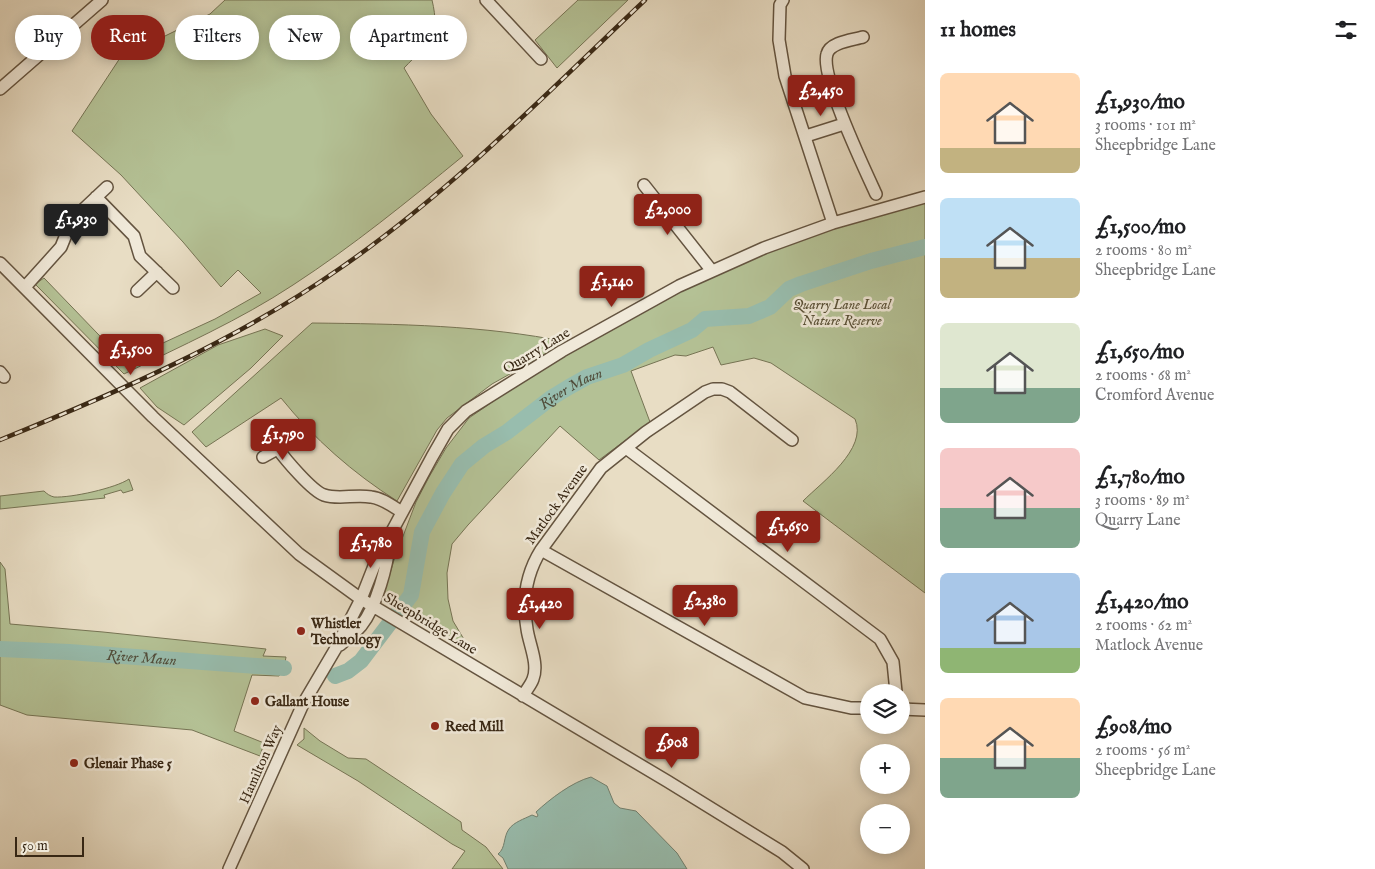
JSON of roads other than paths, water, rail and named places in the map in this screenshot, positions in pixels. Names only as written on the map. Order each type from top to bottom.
[{"type":"street","points":[[0,88],[102,0]]},
{"type":"street","points":[[486,0],[542,59]]},
{"type":"street","points":[[783,0],[780,5],[779,40],[785,76],[833,223]]},
{"type":"street","points":[[863,37],[832,46],[827,54],[826,67],[844,124],[876,194]]},
{"type":"street","points":[[806,136],[844,124]]},
{"type":"street","points":[[644,185],[712,271]]},
{"type":"street","points":[[25,287],[61,247],[72,220],[106,187]]},
{"type":"street","points":[[96,197],[134,236],[140,256],[174,288]]},
{"type":"street","name":"Quarry Lane","points":[[361,599],[376,561],[448,429],[466,411],[562,351],[679,286],[764,248],[833,223],[925,197]]},
{"type":"street","name":"Sheepbridge Lane","points":[[0,263],[165,428],[299,554],[361,599],[782,852],[803,869]]},
{"type":"street","points":[[137,291],[157,272]]},
{"type":"street","name":"Matlock Avenue","points":[[523,696],[534,678],[535,666],[524,608],[532,564],[540,550],[601,468],[697,397],[713,389],[722,389],[730,392],[792,440]]},
{"type":"street","points":[[264,457],[290,442]]},
{"type":"street","points":[[278,448],[284,458],[322,495],[370,496],[378,498],[402,512]]},
{"type":"street","points":[[626,448],[880,639],[893,662],[895,684]]},
{"type":"street","name":"Quarry Lane","points":[[372,605],[387,564],[390,537]]},
{"type":"street","points":[[540,550],[805,698],[851,708],[860,708]]},
{"type":"street","name":"Hamilton Way","points":[[229,869],[303,704],[336,648],[361,599]]},
{"type":"street","name":"Hamilton Way","points":[[336,648],[360,627],[372,605]]},
{"type":"street","points":[[910,709],[925,710]]},
{"type":"waterway","name":"River Maun","points":[[335,676],[348,671],[361,661],[411,595],[422,532],[443,493],[462,464],[484,446],[507,432],[551,398],[569,387],[587,377],[623,365],[649,350],[692,330],[705,319],[749,316],[770,307],[789,289],[801,284],[871,261],[925,247]]},
{"type":"waterway","name":"River Maun","points":[[0,649],[69,652],[284,668]]},
{"type":"railway","points":[[0,440],[131,384],[217,343],[258,320],[339,269],[420,208],[459,175],[535,106],[645,0]]},
{"type":"place","name":"Whistler Technology","points":[[301,631]]},
{"type":"place","name":"Gallant House","points":[[255,701]]},
{"type":"place","name":"Reed Mill","points":[[435,726]]},
{"type":"place","name":"Glenair Phase 5","points":[[74,763]]},
{"type":"park label","name":"Quarry Lane Local Nature Reserve","points":[[842,312]]}]
